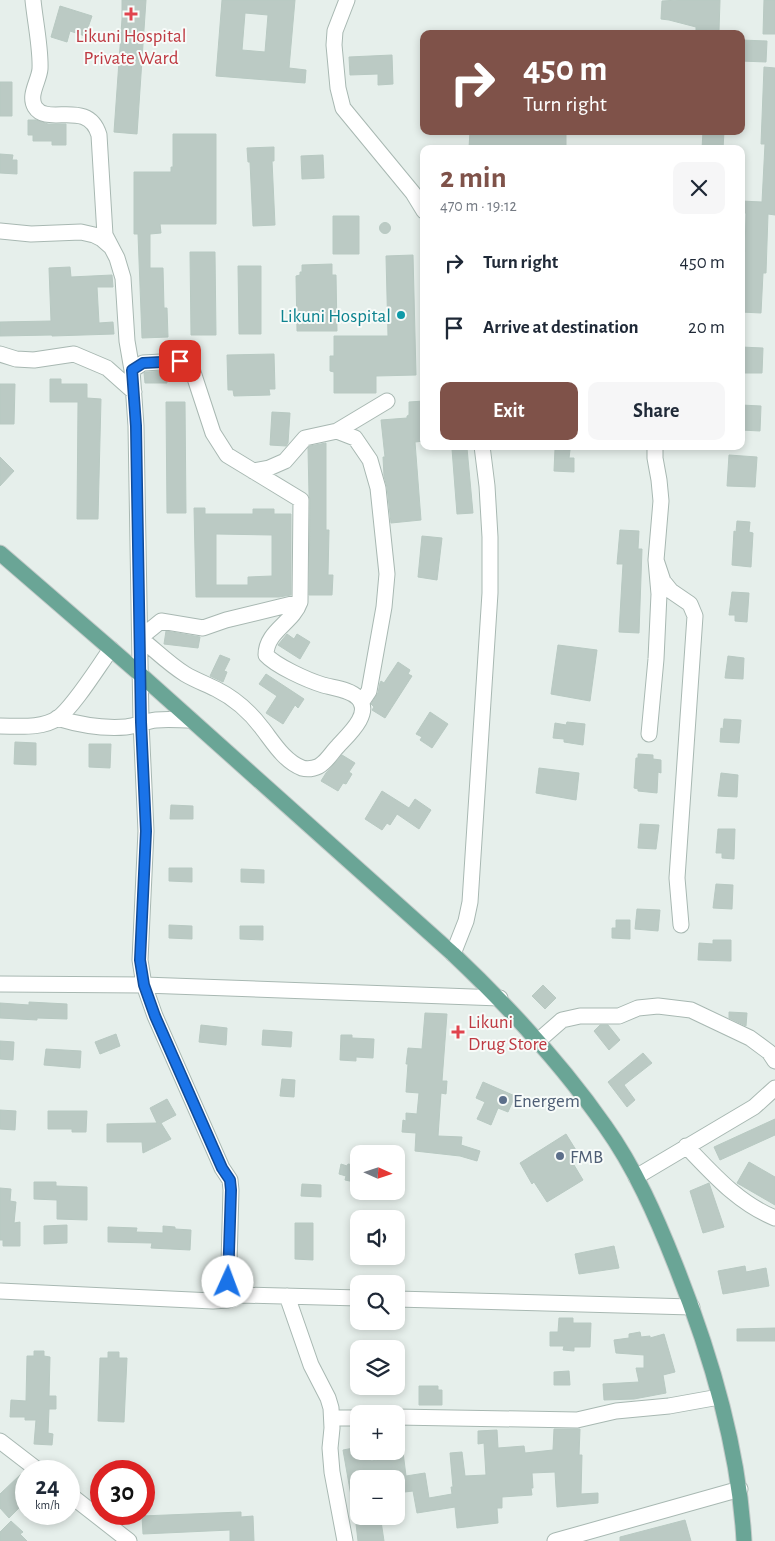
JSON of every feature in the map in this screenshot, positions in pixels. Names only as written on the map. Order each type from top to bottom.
[{"type":"main road","points":[[0,553],[141,675],[454,954],[500,998],[558,1062],[606,1127],[636,1177],[665,1239],[692,1307],[719,1397],[740,1489],[744,1541]]},
{"type":"street","points":[[33,0],[40,67],[32,101],[35,108],[42,113],[80,116],[96,126],[99,135],[105,235],[117,258],[123,278],[126,341],[134,392],[141,722],[146,831],[140,960],[144,985],[155,1016],[218,1159],[230,1180],[228,1300]]},
{"type":"street","points":[[347,0],[335,31],[334,45],[338,88],[343,108],[413,193],[420,204]]},
{"type":"street","points":[[0,231],[31,234],[81,232],[94,235],[110,246]]},
{"type":"street","points":[[0,354],[16,359],[34,360],[74,354],[107,368],[134,392]]},
{"type":"street","points":[[132,370],[143,363],[180,361],[192,369],[213,433],[227,455],[300,500],[300,602],[297,611],[271,637],[266,646],[266,655],[272,662],[320,684],[351,693],[361,703],[360,720],[323,764],[313,768],[303,768],[294,763],[274,745],[262,728],[241,705],[218,690],[185,674],[140,638]]},
{"type":"street","points":[[254,471],[269,468],[285,461],[304,438],[337,431],[387,401]]},
{"type":"street","points":[[337,431],[355,438],[370,460],[378,488],[387,574],[384,607],[369,691],[361,703]]},
{"type":"street","points":[[454,954],[466,921],[470,902],[490,593],[490,537],[482,450]]},
{"type":"street","points":[[649,734],[657,649],[658,594],[656,560],[661,501],[656,450]]},
{"type":"street","points":[[656,560],[663,581],[671,591],[690,604],[695,616],[677,878],[681,926]]},
{"type":"street","points":[[140,638],[161,621],[203,628],[226,620],[300,602]]},
{"type":"street","points":[[0,726],[42,724],[57,718],[69,706],[111,649]]},
{"type":"street","points":[[57,718],[80,725],[96,727],[128,727],[141,722],[157,720],[191,720]]},
{"type":"street","points":[[0,984],[144,985],[500,998]]},
{"type":"street","points":[[538,1040],[562,1020],[580,1016],[619,1016],[638,1008],[658,1006],[691,1010],[750,1038],[769,1052],[775,1061]]},
{"type":"street","points":[[636,1177],[754,1107],[775,1088]]},
{"type":"street","points":[[686,1146],[730,1191],[753,1207],[775,1218]]},
{"type":"street","points":[[0,1291],[213,1301],[228,1300],[241,1295],[350,1298]]},
{"type":"street","points":[[287,1296],[311,1365],[328,1398],[332,1418],[330,1448],[332,1472],[345,1541]]},
{"type":"street","points":[[405,1299],[692,1307]]},
{"type":"street","points":[[405,1417],[577,1420],[616,1411],[669,1406],[719,1397]]},
{"type":"street","points":[[332,1418],[350,1418]]},
{"type":"street","points":[[0,1441],[25,1460]]},
{"type":"street","points":[[555,1541],[740,1489]]},
{"type":"street","points":[[80,1503],[129,1541]]},
{"type":"building","points":[[122,0],[146,0],[137,134],[114,132]]},
{"type":"building","points":[[222,0],[295,0],[289,68],[306,70],[305,83],[216,76]],"holes":[[[245,13],[268,15],[265,52],[242,50]]]},
{"type":"building","points":[[720,0],[719,30],[696,30],[696,27],[661,19],[662,1]]},
{"type":"building","points":[[764,0],[775,0],[775,34],[763,34]]},
{"type":"building","points":[[60,6],[92,16],[85,36],[70,31],[67,42],[51,37]]},
{"type":"building","points":[[745,40],[767,41],[766,62],[745,61]]},
{"type":"building","points":[[392,55],[393,84],[378,85],[378,74],[350,75],[349,57]]},
{"type":"building","points":[[764,67],[775,68],[775,215],[768,214],[766,273],[763,273],[761,313],[745,312],[745,201],[762,202],[765,144],[761,144]]},
{"type":"building","points":[[0,82],[12,82],[12,116],[0,116]]},
{"type":"building","points":[[28,120],[36,120],[48,124],[66,124],[66,145],[52,145],[52,141],[33,141],[33,135],[28,135]]},
{"type":"building","points":[[173,134],[216,134],[216,224],[160,224],[161,233],[150,234],[150,268],[163,268],[164,308],[167,308],[168,337],[142,338],[138,234],[134,234],[134,172],[171,172],[171,167],[173,167]]},
{"type":"building","points":[[470,135],[566,135],[566,145],[469,145]]},
{"type":"building","points":[[703,135],[724,135],[723,145],[702,145]]},
{"type":"building","points":[[274,147],[274,161],[272,161],[275,225],[253,226],[250,162],[248,162],[247,148]]},
{"type":"building","points":[[0,154],[13,155],[12,160],[17,160],[17,174],[0,173]]},
{"type":"building","points":[[323,155],[324,178],[302,179],[301,156]]},
{"type":"building","points":[[333,216],[359,216],[359,254],[333,254]]},
{"type":"building","points":[[385,222],[391,228],[385,234],[379,228]]},
{"type":"building","points":[[190,252],[215,252],[216,335],[191,335]]},
{"type":"building","points":[[413,255],[416,375],[376,376],[376,393],[334,393],[334,372],[330,371],[330,356],[334,356],[334,336],[388,336],[386,256]]},
{"type":"building","points":[[332,264],[332,275],[336,275],[337,331],[297,331],[296,276],[302,272],[302,265]]},
{"type":"building","points":[[238,266],[261,266],[261,334],[239,334]]},
{"type":"building","points":[[70,267],[71,277],[112,275],[113,287],[97,287],[99,323],[113,322],[114,334],[0,336],[0,322],[51,321],[49,268]]},
{"type":"building","points":[[745,347],[763,348],[762,373],[745,373]]},
{"type":"building","points":[[274,354],[275,389],[269,389],[270,395],[234,396],[233,390],[228,390],[227,355]]},
{"type":"building","points":[[167,371],[167,383],[145,383],[144,373]]},
{"type":"building","points":[[50,379],[61,379],[61,384],[87,384],[87,398],[101,399],[98,519],[77,519],[78,402],[50,402]]},
{"type":"building","points":[[0,384],[15,384],[14,424],[0,424]]},
{"type":"building","points":[[420,401],[420,441],[415,442],[421,520],[391,523],[384,476],[383,457],[385,457],[381,420],[407,418],[409,415],[409,402]]},
{"type":"building","points":[[166,402],[185,402],[186,513],[167,513]]},
{"type":"building","points":[[745,405],[761,406],[760,431],[745,430]]},
{"type":"building","points":[[272,412],[290,413],[288,443],[286,446],[270,445]]},
{"type":"building","points":[[326,443],[326,530],[329,530],[328,575],[333,575],[332,595],[309,595],[310,500],[308,448]]},
{"type":"building","points":[[452,450],[467,450],[473,513],[457,514]]},
{"type":"building","points":[[555,450],[570,450],[569,458],[574,458],[574,472],[554,471]]},
{"type":"building","points":[[729,455],[757,457],[755,487],[727,486]]},
{"type":"building","points":[[0,457],[14,471],[0,486]]},
{"type":"building","points":[[194,508],[205,508],[205,514],[253,514],[253,509],[274,509],[274,514],[291,514],[291,595],[279,597],[196,597]],"holes":[[[216,534],[272,535],[272,576],[248,577],[248,585],[216,585]]]},
{"type":"building","points":[[737,521],[750,522],[749,532],[753,533],[751,567],[732,565],[734,531],[736,532]]},
{"type":"building","points":[[620,530],[639,531],[638,549],[642,549],[639,633],[619,632],[623,564],[617,564]]},
{"type":"building","points":[[422,536],[442,538],[437,580],[418,577]]},
{"type":"building","points":[[732,592],[749,593],[747,622],[735,621],[735,615],[729,615]]},
{"type":"building","points":[[166,631],[200,637],[198,648],[164,644]]},
{"type":"building","points":[[287,634],[294,639],[297,634],[310,642],[300,659],[278,645]]},
{"type":"building","points":[[558,645],[597,650],[590,701],[551,694]]},
{"type":"building","points":[[220,655],[230,659],[224,671],[227,672],[223,682],[210,676]]},
{"type":"building","points":[[728,656],[744,658],[743,679],[725,678]]},
{"type":"building","points":[[398,662],[410,670],[408,674],[412,676],[385,718],[372,710],[374,707],[371,704],[378,693],[381,681],[384,683]]},
{"type":"building","points":[[266,674],[304,699],[298,708],[295,705],[283,724],[266,713],[277,696],[259,684]]},
{"type":"building","points":[[430,712],[448,724],[432,748],[420,740],[422,737],[416,734]]},
{"type":"building","points":[[724,719],[741,720],[739,743],[720,742]]},
{"type":"building","points":[[567,722],[585,724],[583,745],[564,742],[564,739],[553,738],[555,723],[566,725]]},
{"type":"building","points":[[15,742],[36,743],[36,765],[14,764]]},
{"type":"building","points":[[89,744],[111,744],[110,768],[89,767]]},
{"type":"building","points":[[638,754],[653,755],[653,759],[661,760],[661,773],[658,772],[657,793],[638,791],[638,789],[634,788],[636,758],[638,758]]},
{"type":"building","points":[[342,755],[355,763],[349,772],[352,774],[346,784],[343,783],[338,791],[321,781]]},
{"type":"building","points":[[539,768],[579,773],[576,800],[536,793]]},
{"type":"building","points":[[721,773],[738,775],[737,797],[718,796]]},
{"type":"building","points":[[382,791],[409,808],[415,799],[431,810],[419,829],[397,814],[390,825],[387,823],[382,830],[365,819]]},
{"type":"building","points":[[171,805],[193,806],[193,819],[170,819]]},
{"type":"building","points":[[640,824],[659,825],[656,849],[638,848]]},
{"type":"building","points":[[718,829],[735,829],[734,859],[722,858],[722,853],[716,853]]},
{"type":"building","points":[[169,868],[192,868],[192,882],[169,881]]},
{"type":"building","points":[[241,869],[264,870],[264,883],[241,882]]},
{"type":"building","points":[[716,884],[733,885],[732,909],[713,908]]},
{"type":"building","points":[[637,909],[660,910],[658,931],[635,929]]},
{"type":"building","points":[[616,920],[630,920],[630,939],[612,938],[612,928],[616,928]]},
{"type":"building","points":[[169,925],[192,926],[192,939],[169,938]]},
{"type":"building","points":[[240,926],[263,926],[263,940],[240,939]]},
{"type":"building","points":[[713,940],[731,940],[731,961],[698,960],[699,943],[713,944]]},
{"type":"building","points":[[543,985],[556,998],[545,1009],[532,996]]},
{"type":"building","points":[[29,1002],[67,1004],[67,1019],[0,1018],[0,1003],[29,1005]]},
{"type":"building","points":[[729,1012],[747,1013],[746,1026],[729,1018]]},
{"type":"building","points":[[425,1013],[447,1014],[442,1081],[447,1081],[446,1094],[441,1093],[438,1136],[462,1137],[461,1145],[480,1151],[477,1161],[460,1156],[415,1151],[416,1133],[402,1132],[403,1120],[406,1121],[406,1113],[417,1114],[419,1093],[406,1092],[408,1064],[406,1064],[408,1048],[422,1049]]},
{"type":"building","points":[[201,1025],[227,1028],[226,1045],[199,1042]]},
{"type":"building","points":[[600,1025],[608,1025],[620,1040],[609,1050],[594,1031]]},
{"type":"building","points":[[263,1030],[292,1032],[291,1047],[262,1045]]},
{"type":"building","points":[[116,1034],[120,1046],[100,1054],[95,1042]]},
{"type":"building","points":[[341,1035],[352,1035],[352,1038],[374,1039],[373,1058],[356,1057],[356,1061],[340,1060]]},
{"type":"building","points":[[0,1041],[14,1042],[13,1060],[0,1059]]},
{"type":"building","points":[[46,1049],[81,1051],[80,1068],[44,1065]]},
{"type":"building","points":[[643,1053],[652,1063],[624,1085],[635,1100],[627,1107],[608,1082]]},
{"type":"building","points":[[282,1079],[295,1080],[294,1097],[280,1096]]},
{"type":"building","points":[[483,1082],[515,1096],[508,1112],[498,1108],[491,1125],[477,1119],[485,1102],[476,1098]]},
{"type":"building","points":[[167,1099],[176,1115],[161,1123],[171,1139],[143,1153],[142,1142],[107,1142],[107,1124],[157,1123],[150,1108]]},
{"type":"building","points":[[0,1110],[16,1111],[15,1130],[0,1129]]},
{"type":"building","points":[[48,1111],[87,1111],[86,1132],[72,1132],[72,1129],[48,1129]]},
{"type":"building","points":[[775,1119],[775,1135],[720,1160],[714,1147]]},
{"type":"building","points":[[566,1134],[579,1155],[571,1160],[583,1180],[547,1202],[534,1182],[532,1184],[520,1163]]},
{"type":"building","points":[[749,1162],[775,1177],[775,1205],[737,1183]]},
{"type":"building","points":[[341,1164],[347,1166],[350,1164],[350,1181],[345,1180],[346,1176],[339,1174]]},
{"type":"building","points":[[34,1182],[56,1182],[56,1186],[87,1187],[87,1220],[57,1219],[57,1200],[34,1199]]},
{"type":"building","points":[[709,1183],[724,1227],[703,1233],[690,1191]]},
{"type":"building","points":[[302,1184],[321,1185],[321,1197],[301,1196]]},
{"type":"building","points":[[0,1188],[11,1189],[10,1201],[16,1202],[14,1223],[20,1222],[20,1246],[3,1246],[3,1240],[0,1240]]},
{"type":"building","points":[[295,1223],[313,1223],[313,1260],[295,1259]]},
{"type":"building","points":[[67,1225],[67,1243],[44,1244],[44,1226]]},
{"type":"building","points":[[163,1226],[191,1230],[190,1250],[151,1248],[152,1243],[108,1242],[108,1227],[137,1228],[136,1232],[163,1233]]},
{"type":"building","points":[[614,1246],[619,1268],[579,1274],[575,1254]]},
{"type":"building","points":[[745,1266],[746,1272],[766,1268],[769,1286],[723,1294],[718,1271]]},
{"type":"building","points":[[559,1318],[573,1318],[573,1323],[591,1323],[590,1347],[574,1347],[574,1351],[563,1350],[564,1346],[550,1346],[550,1332],[558,1332]]},
{"type":"building","points":[[775,1328],[775,1341],[737,1341],[737,1329]]},
{"type":"building","points":[[640,1332],[641,1337],[650,1336],[650,1338],[664,1334],[675,1372],[663,1375],[666,1393],[634,1399],[604,1400],[603,1384],[639,1382],[636,1368],[644,1368],[644,1355],[616,1353],[614,1340],[629,1338],[629,1334]]},
{"type":"building","points":[[34,1351],[44,1351],[44,1356],[50,1357],[49,1396],[56,1396],[56,1409],[49,1409],[48,1433],[53,1434],[52,1445],[34,1444],[36,1420],[25,1420],[25,1417],[10,1417],[11,1400],[26,1401],[27,1356],[34,1356]]},
{"type":"building","points":[[108,1352],[119,1352],[119,1358],[127,1358],[124,1422],[98,1421],[100,1358],[108,1358]]},
{"type":"building","points":[[569,1371],[570,1385],[554,1385],[554,1372]]},
{"type":"building","points":[[419,1386],[438,1386],[438,1390],[442,1390],[442,1405],[419,1405]]},
{"type":"building","points":[[554,1429],[580,1429],[579,1455],[582,1455],[581,1494],[598,1493],[598,1503],[557,1507],[555,1472],[532,1473],[532,1495],[502,1497],[502,1508],[497,1508],[498,1523],[457,1528],[455,1507],[417,1513],[413,1491],[405,1492],[405,1470],[350,1470],[350,1490],[343,1450],[350,1449],[350,1460],[404,1460],[406,1476],[425,1473],[429,1498],[452,1494],[450,1453],[462,1452],[465,1476],[486,1475],[484,1443],[478,1444],[478,1431],[497,1430],[498,1448],[524,1446],[525,1453],[553,1450]]},
{"type":"building","points":[[15,1480],[15,1512],[9,1518],[0,1508],[0,1494]]},
{"type":"building","points":[[241,1512],[241,1517],[253,1516],[254,1541],[230,1541],[230,1530],[143,1534],[142,1525],[155,1525],[155,1515]]},
{"type":"building","points":[[685,1520],[691,1541],[620,1541],[620,1537]]},
{"type":"building","points":[[11,1521],[23,1532],[20,1534],[27,1541],[0,1541],[0,1532]]},
{"type":"building","points":[[356,1525],[382,1525],[384,1541],[358,1541]]},
{"type":"place","name":"Likuni Hospital Private Ward","points":[[131,14]]},
{"type":"place","name":"Likuni Hospital","points":[[401,315]]},
{"type":"place","name":"Likuni Drug Store","points":[[458,1032]]},
{"type":"place","name":"Energem","points":[[503,1100]]},
{"type":"place","name":"FMB","points":[[560,1156]]},
{"type":"route","points":[[180,361],[143,363],[132,370],[136,426],[141,722],[146,831],[140,960],[144,985],[155,1016],[222,1168],[230,1180],[228,1282]]}]
